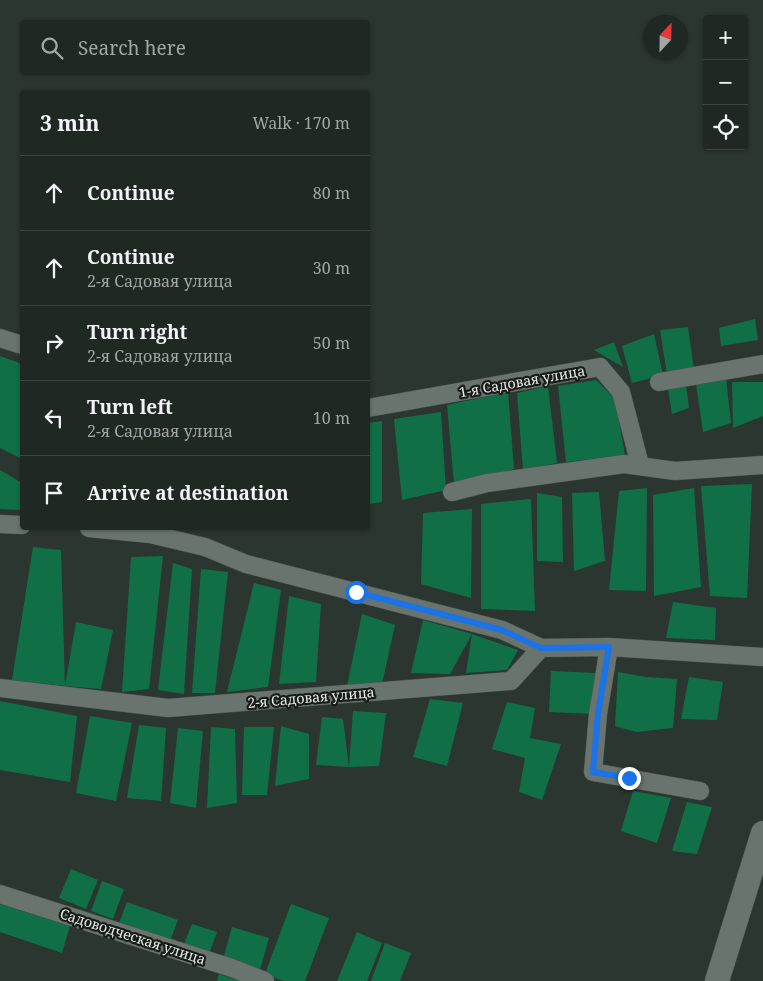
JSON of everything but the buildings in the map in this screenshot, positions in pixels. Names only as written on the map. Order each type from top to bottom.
[{"type":"main road","points":[[717,981],[763,832]]},
{"type":"street","points":[[0,338],[20,344]]},
{"type":"street","points":[[659,382],[763,364]]},
{"type":"street","name":"1-я Садовая улица","points":[[370,408],[600,367],[621,392],[640,465]]},
{"type":"street","points":[[452,492],[487,483],[624,464],[675,471],[763,465]]},
{"type":"street","points":[[0,524],[20,525]]},
{"type":"street","points":[[109,530],[150,534],[205,547],[246,564],[502,630],[541,648],[609,647],[763,657]]},
{"type":"street","points":[[609,647],[598,714],[593,772],[700,791]]},
{"type":"street","name":"2-я Садовая улица","points":[[0,688],[168,708],[511,680],[541,648]]},
{"type":"street","name":"Садоводческая улица","points":[[0,894],[232,968],[265,981]]},
{"type":"route","points":[[356,592],[502,630],[541,648],[609,647],[598,714],[593,772],[629,778]]}]
